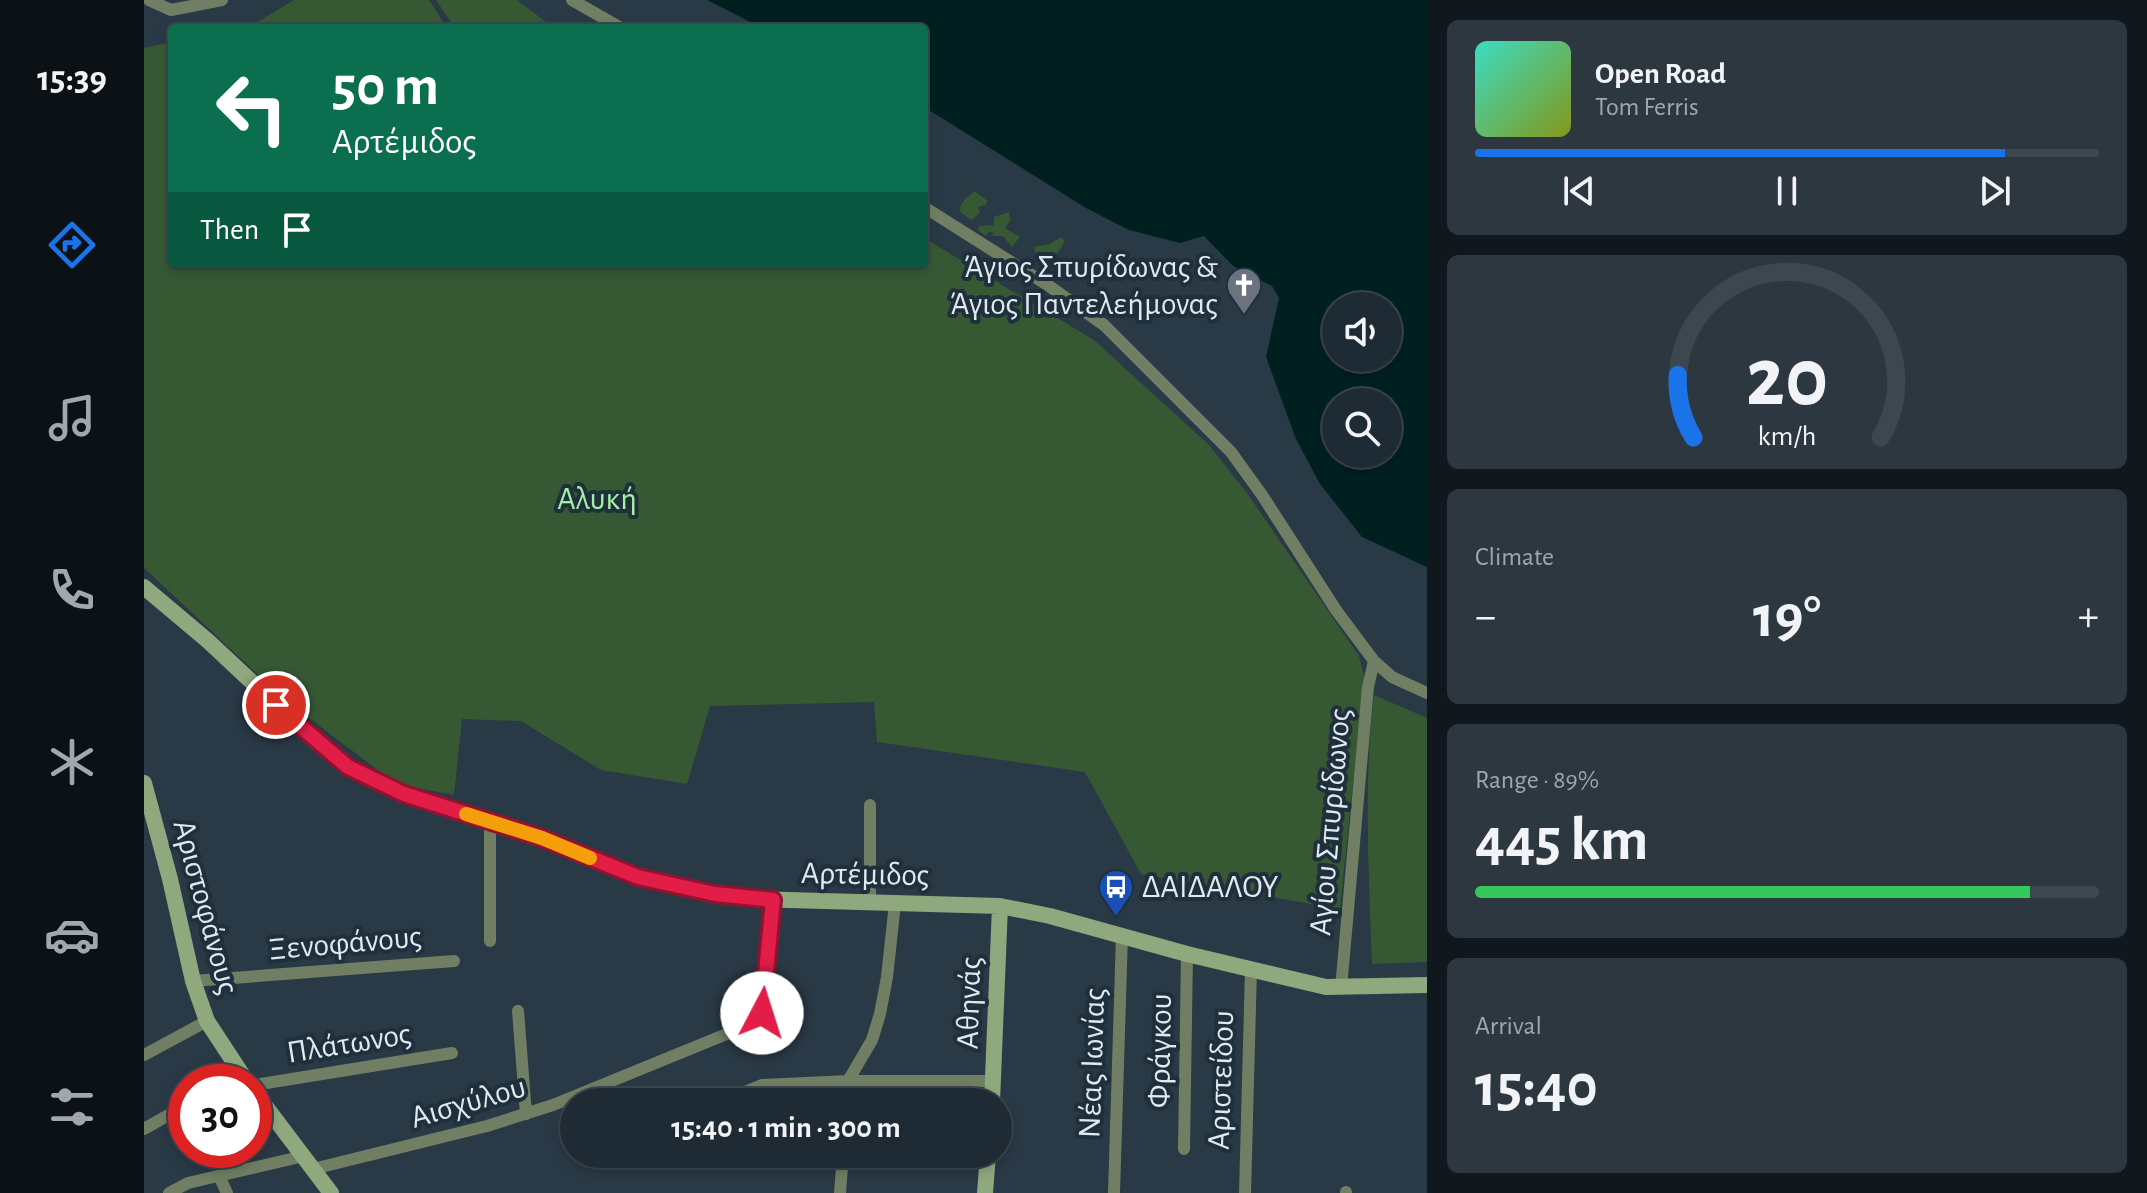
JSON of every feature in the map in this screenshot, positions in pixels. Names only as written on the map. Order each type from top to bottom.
[{"type":"main road","name":"Αρτέμιδος","points":[[144,587],[208,641],[315,741],[356,772],[404,794],[542,838],[638,877],[715,894],[773,900],[1000,906],[1050,916],[1187,954],[1341,988],[1427,985]]},
{"type":"main road","name":"Αριστοφάνους","points":[[144,783],[150,829],[193,981],[207,1021],[235,1064]]},
{"type":"main road","name":"Αθηνάς","points":[[993,1088],[1000,906]]},
{"type":"main road","points":[[272,1113],[331,1193]]},
{"type":"main road","points":[[985,1193],[987,1168]]},
{"type":"street","points":[[147,1],[171,10],[222,0]]},
{"type":"street","points":[[572,0],[614,24]]},
{"type":"street","points":[[928,210],[1086,310],[1215,434],[1252,480],[1336,610],[1374,661],[1392,677],[1427,693]]},
{"type":"street","name":"Αγίου Σπυρίδωνος","points":[[1341,988],[1368,687],[1374,661]]},
{"type":"street","points":[[870,805],[870,902]]},
{"type":"street","points":[[490,822],[490,941]]},
{"type":"street","name":"Αισχύλου","points":[[169,1193],[188,1183],[420,1144],[526,1114],[756,1022],[762,1013],[773,900]]},
{"type":"street","points":[[848,1088],[848,1081],[872,1040],[880,1014],[895,903]]},
{"type":"street","name":"Νέας Ιωνίας","points":[[1114,1193],[1122,935]]},
{"type":"street","name":"Φράγκου","points":[[1184,1149],[1187,954]]},
{"type":"street","name":"Ξενοφάνους","points":[[193,981],[454,961]]},
{"type":"street","name":"Αριστείδου","points":[[1245,1193],[1251,969]]},
{"type":"street","points":[[518,1011],[526,1114]]},
{"type":"street","points":[[144,1055],[207,1021]]},
{"type":"street","name":"Πλάτωνος","points":[[272,1085],[452,1053]]},
{"type":"street","points":[[755,1088],[762,1085],[848,1081],[994,1081]]},
{"type":"street","points":[[144,1129],[168,1115]]},
{"type":"street","points":[[840,1193],[842,1168]]},
{"type":"street","points":[[220,1178],[227,1193]]},
{"type":"green space","points":[[294,0],[429,0],[444,24],[255,24]]},
{"type":"green space","points":[[436,0],[517,0],[549,24],[452,24]]},
{"type":"green space","name":"Αλυκή","points":[[168,43],[168,268],[928,268],[928,240],[1094,340],[1209,445],[1247,493],[1359,656],[1364,676],[1340,909],[1141,874],[1085,772],[877,742],[874,702],[710,706],[687,784],[601,770],[521,721],[462,719],[454,795],[396,784],[284,699],[144,568],[144,48]]},
{"type":"green space","points":[[974,191],[988,201],[978,207],[980,213],[971,220],[960,212],[960,208]]},
{"type":"green space","points":[[1009,212],[1010,221],[1005,228],[1020,237],[1012,247],[1003,236],[992,236],[993,232],[989,232],[986,236],[978,230],[979,226],[994,225],[994,217]]},
{"type":"green space","points":[[1061,237],[1065,241],[1058,253],[1050,254],[1047,264],[1038,264],[1034,247],[1050,244]]},
{"type":"green space","points":[[1374,695],[1427,718],[1427,962],[1372,964],[1368,796]]},
{"type":"shaded area","points":[[707,0],[1427,0],[1427,567],[1362,537],[1320,484],[1296,439],[1266,357],[1279,298],[1272,286],[1233,266],[1204,236],[1180,243],[1129,230],[1086,208],[928,109],[928,24],[754,24]]},
{"type":"slow traffic","points":[[466,814],[542,838],[590,858]]},
{"type":"place","name":"Άγιος Σπυρίδωνας & Άγιος Παντελεήμονας","points":[[1244,316]]},
{"type":"place","name":"ΔΑΙΔΑΛΟΥ","points":[[1116,918]]},
{"type":"route","points":[[276,705],[348,767],[404,794],[542,838],[638,877],[691,890],[773,900],[762,1013]]}]
